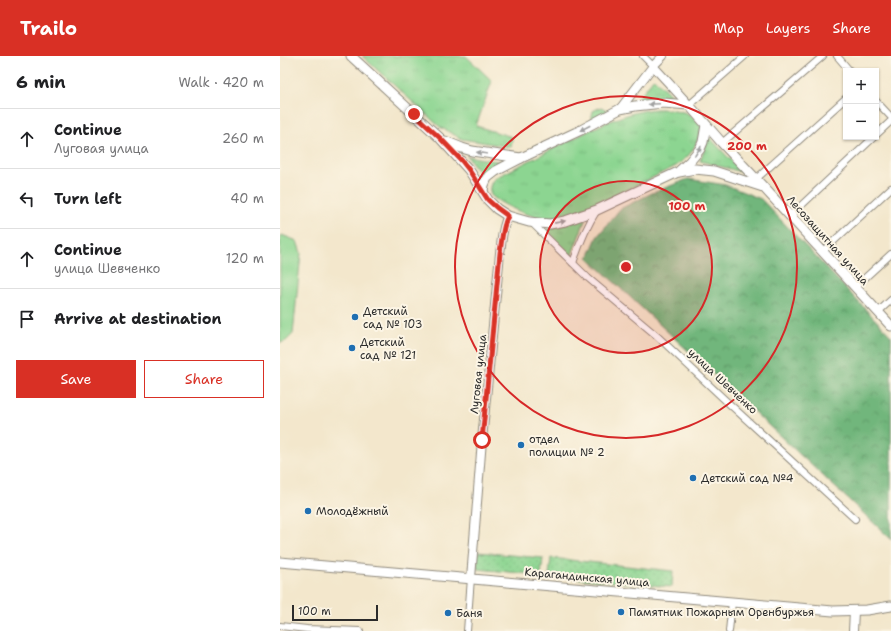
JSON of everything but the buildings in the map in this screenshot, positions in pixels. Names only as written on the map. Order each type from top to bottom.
[{"type":"main road","points":[[351,56],[440,138],[469,170],[492,204],[508,216],[530,222],[543,224],[565,221],[597,210],[678,172],[700,149],[703,142],[706,125]]},
{"type":"main road","points":[[483,191],[490,176],[503,167],[581,130],[620,109],[663,103],[689,106]]},
{"type":"main road","name":"Лесозащитная улица","points":[[689,106],[891,326]]},
{"type":"main road","points":[[440,138],[472,151],[521,158]]},
{"type":"main road","name":"Лесозащитная улица","points":[[678,172],[695,169],[714,171],[764,188]]},
{"type":"main road","name":"Карагандинская улица","points":[[280,562],[833,611],[868,610],[891,606]]},
{"type":"street","points":[[643,56],[689,106],[745,56]]},
{"type":"street","points":[[620,109],[653,66],[663,56]]},
{"type":"street","points":[[722,143],[823,56]]},
{"type":"street","points":[[837,56],[847,68]]},
{"type":"street","points":[[756,179],[843,101]]},
{"type":"street","points":[[879,104],[891,117]]},
{"type":"street","points":[[879,132],[891,121]]},
{"type":"street","points":[[790,216],[871,140]]},
{"type":"street","points":[[822,252],[891,188]]},
{"type":"street","points":[[573,263],[581,240],[597,210]]},
{"type":"street","name":"Луговая улица","points":[[467,631],[470,578],[500,253],[503,230],[508,216]]},
{"type":"street","name":"улица Шевченко","points":[[530,222],[588,278],[657,336],[855,519]]},
{"type":"street","points":[[855,287],[891,254]]},
{"type":"street","points":[[878,312],[891,300]]},
{"type":"street","points":[[730,631],[732,602]]},
{"type":"street","points":[[853,631],[854,611]]},
{"type":"street","points":[[280,626],[307,629],[360,631]]},
{"type":"green space","points":[[362,56],[466,56],[492,81],[476,126],[512,137],[511,147],[462,139],[440,127]]},
{"type":"green space","points":[[654,78],[675,100],[637,100]]},
{"type":"green space","points":[[601,107],[608,111],[591,120],[593,111]]},
{"type":"green space","points":[[656,109],[669,109],[688,114],[698,121],[701,127],[698,139],[692,151],[676,166],[626,191],[573,213],[553,219],[536,217],[519,211],[491,195],[491,185],[497,177],[610,121],[633,113]]},
{"type":"green space","points":[[709,137],[742,172],[700,161]]},
{"type":"green space","points":[[467,156],[501,162],[483,177]]},
{"type":"green space","points":[[688,179],[726,185],[761,199],[891,336],[891,539],[588,258],[597,237],[620,209],[652,193]]},
{"type":"green space","points":[[586,218],[571,257],[544,231]]},
{"type":"green space","points":[[282,235],[297,241],[301,253],[293,334],[286,341],[280,343],[280,236]]},
{"type":"green space","points":[[478,552],[543,558],[541,575],[477,569]]},
{"type":"green space","points":[[551,558],[673,571],[672,587],[549,576]]},
{"type":"place","name":"Детский сад № 103","points":[[355,317]]},
{"type":"place","name":"Детский сад № 121","points":[[352,348]]},
{"type":"place","name":"отдел полиции № 2","points":[[521,445]]},
{"type":"place","name":"Детский сад №4","points":[[693,478]]},
{"type":"place","name":"Молодёжный","points":[[308,511]]},
{"type":"place","name":"Памятник Пожарным Оренбуржья","points":[[621,612]]},
{"type":"place","name":"Баня","points":[[448,613]]},
{"type":"route","points":[[414,114],[462,161],[488,200],[508,216],[503,230],[500,253],[482,440]]}]
